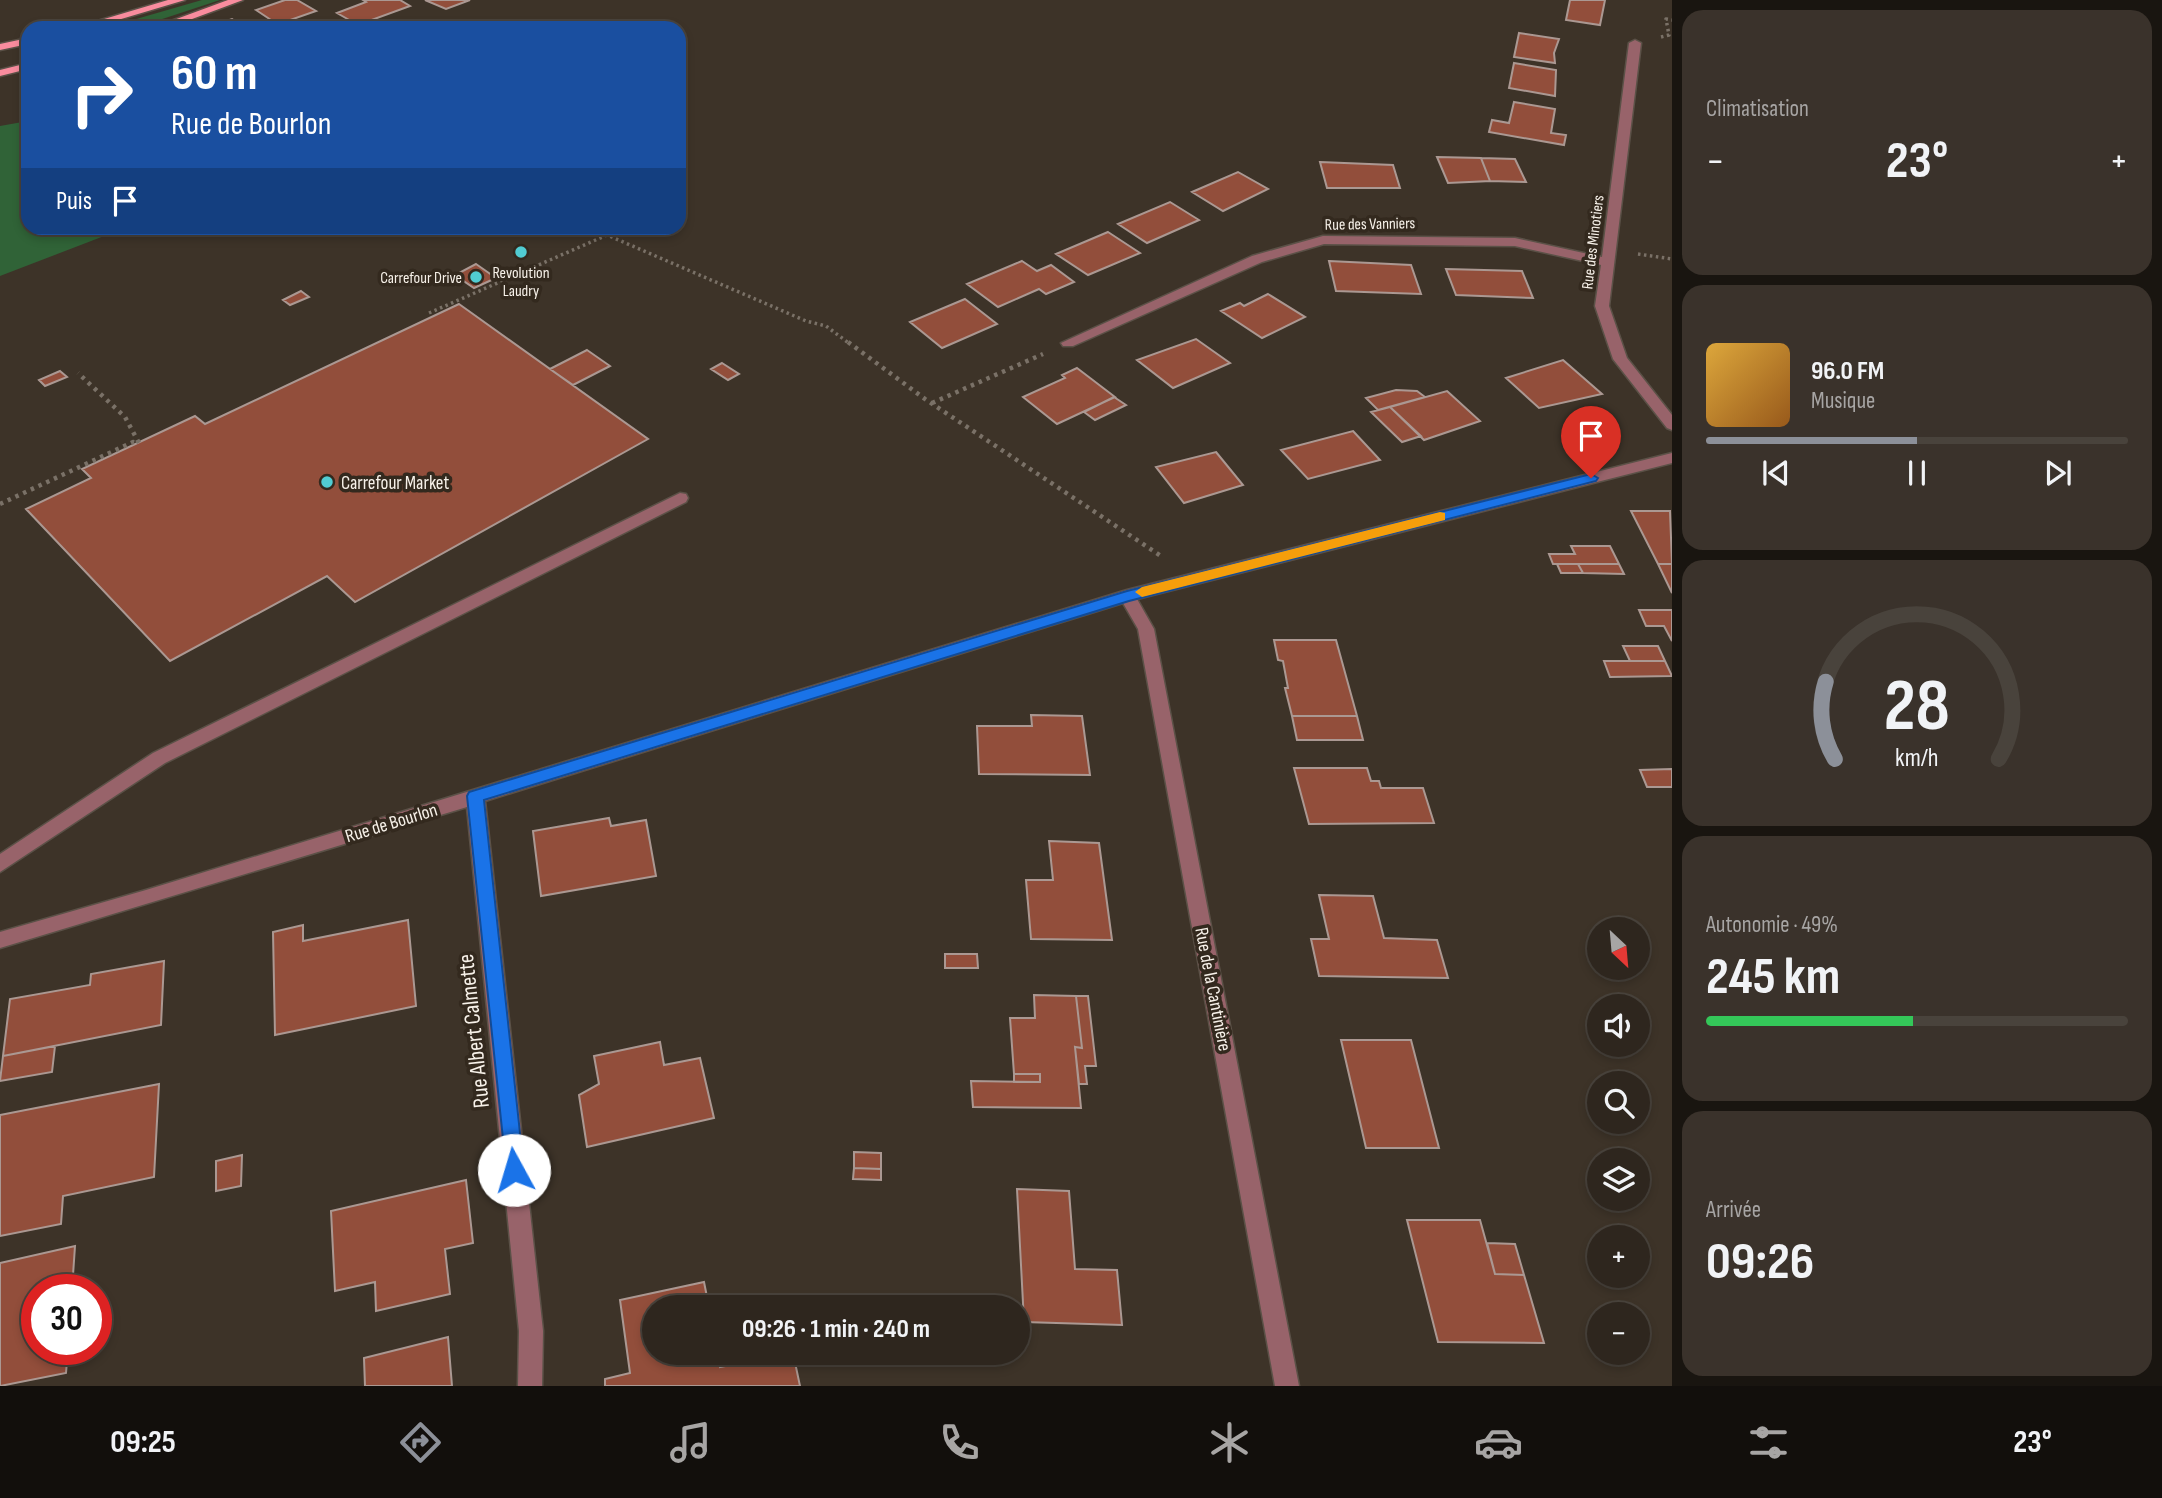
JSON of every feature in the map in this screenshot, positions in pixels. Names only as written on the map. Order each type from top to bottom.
[{"type":"main road","points":[[104,21],[180,0]]},
{"type":"main road","points":[[178,21],[239,0]]},
{"type":"main road","points":[[4,47],[21,42]]},
{"type":"main road","points":[[0,73],[21,68]]},
{"type":"street","name":"Rue des Minotiers","points":[[1635,43],[1602,306],[1620,359],[1672,425]]},
{"type":"street","name":"Rue des Vanniers","points":[[1068,343],[1257,259],[1323,240],[1515,242],[1607,262]]},
{"type":"street","name":"Rue de Bourlon","points":[[0,940],[1127,596],[1672,458]]},
{"type":"street","points":[[0,864],[159,758],[680,498]]},
{"type":"street","name":"Rue de la Cantinière","points":[[1127,596],[1146,629],[1287,1386]]},
{"type":"street","name":"Rue Albert Calmette","points":[[475,796],[531,1331],[530,1386]]},
{"type":"path","points":[[429,313],[607,235],[806,321],[826,326],[932,403],[1194,577]]},
{"type":"path","points":[[932,403],[1068,343]]},
{"type":"path","points":[[0,504],[133,442],[139,443],[125,417],[78,373]]},
{"type":"green space","points":[[202,0],[220,0],[156,21],[129,21]]},
{"type":"green space","points":[[21,122],[21,235],[107,235],[0,276],[0,126]]},
{"type":"building","points":[[285,0],[297,0],[316,11],[291,21],[272,21],[256,10]]},
{"type":"building","points":[[363,0],[400,0],[410,6],[369,21],[351,21],[337,13],[366,2]]},
{"type":"building","points":[[425,0],[470,0],[446,9]]},
{"type":"building","points":[[1570,0],[1605,0],[1600,25],[1566,20]]},
{"type":"building","points":[[1519,33],[1559,39],[1554,53],[1555,63],[1514,57]]},
{"type":"building","points":[[1514,63],[1556,70],[1555,96],[1509,88]]},
{"type":"building","points":[[1514,102],[1555,109],[1551,133],[1566,135],[1564,145],[1489,132],[1492,120],[1509,123]]},
{"type":"building","points":[[1437,157],[1481,158],[1490,181],[1448,183]]},
{"type":"building","points":[[1481,158],[1515,159],[1526,182],[1490,181]]},
{"type":"building","points":[[1320,162],[1393,165],[1400,188],[1327,188]]},
{"type":"building","points":[[1238,172],[1268,189],[1223,211],[1192,192]]},
{"type":"building","points":[[1170,202],[1199,220],[1147,243],[1118,224]]},
{"type":"building","points":[[1108,232],[1140,253],[1088,275],[1056,254]]},
{"type":"building","points":[[1022,261],[1037,271],[1051,265],[1074,282],[1046,294],[1039,289],[998,307],[967,284]]},
{"type":"building","points":[[1329,261],[1411,265],[1421,294],[1336,291]]},
{"type":"building","points":[[476,264],[496,278],[474,288],[455,275]]},
{"type":"building","points":[[1446,269],[1522,271],[1533,298],[1456,295]]},
{"type":"building","points":[[301,291],[309,297],[290,305],[283,300]]},
{"type":"building","points":[[1268,294],[1305,317],[1262,338],[1221,311],[1240,303],[1244,306]]},
{"type":"building","points":[[965,299],[997,324],[942,348],[910,322]]},
{"type":"building","name":"Carrefour Market","points":[[459,304],[648,439],[355,602],[327,576],[170,661],[26,509],[91,478],[82,469],[195,416],[205,424]]},
{"type":"building","points":[[1196,339],[1230,363],[1173,388],[1137,360]]},
{"type":"building","points":[[587,350],[610,366],[573,385],[550,369]]},
{"type":"building","points":[[1563,360],[1602,394],[1539,408],[1506,378]]},
{"type":"building","points":[[722,363],[739,374],[728,380],[711,369]]},
{"type":"building","points":[[1077,368],[1115,397],[1057,424],[1023,397],[1065,378],[1062,375]]},
{"type":"building","points":[[60,371],[67,377],[45,386],[39,380]]},
{"type":"building","points":[[1396,390],[1417,391],[1425,397],[1378,410],[1366,398]]},
{"type":"building","points":[[1447,391],[1480,421],[1424,440],[1390,407]]},
{"type":"building","points":[[1114,397],[1126,405],[1095,420],[1084,412]]},
{"type":"building","points":[[1390,407],[1421,436],[1402,442],[1371,412]]},
{"type":"building","points":[[1353,431],[1380,460],[1308,479],[1281,450]]},
{"type":"building","points":[[1216,452],[1243,485],[1184,503],[1156,467]]},
{"type":"building","points":[[1631,511],[1670,511],[1672,564],[1658,564]]},
{"type":"building","points":[[1571,546],[1610,546],[1619,564],[1553,564],[1549,554],[1575,554]]},
{"type":"building","points":[[1557,564],[1578,564],[1583,573],[1561,573]]},
{"type":"building","points":[[1578,564],[1619,564],[1624,574],[1583,573]]},
{"type":"building","points":[[1658,564],[1672,564],[1672,593]]},
{"type":"building","points":[[1639,610],[1672,610],[1672,641],[1664,626],[1646,626]]},
{"type":"building","points":[[1274,640],[1336,640],[1357,716],[1292,716],[1285,688],[1288,688],[1283,661],[1278,660]]},
{"type":"building","points":[[1623,646],[1658,646],[1665,661],[1630,661]]},
{"type":"building","points":[[1604,661],[1665,661],[1672,676],[1610,677]]},
{"type":"building","points":[[1031,715],[1082,716],[1090,775],[979,774],[977,726],[1032,726]]},
{"type":"building","points":[[1292,716],[1357,716],[1363,740],[1297,740]]},
{"type":"building","points":[[1294,768],[1367,768],[1371,781],[1379,781],[1381,788],[1423,788],[1434,823],[1309,824]]},
{"type":"building","points":[[1672,769],[1672,787],[1647,787],[1640,770]]},
{"type":"building","points":[[609,818],[611,826],[646,820],[656,876],[541,896],[533,831]]},
{"type":"building","points":[[1049,841],[1099,843],[1112,940],[1031,939],[1026,880],[1053,880]]},
{"type":"building","points":[[1319,895],[1373,896],[1384,938],[1437,940],[1448,978],[1319,976],[1311,939],[1329,939]]},
{"type":"building","points":[[408,920],[416,1006],[275,1035],[273,932],[303,925],[303,941]]},
{"type":"building","points":[[945,954],[977,954],[978,968],[945,968]]},
{"type":"building","points":[[164,961],[161,1025],[3,1056],[10,999],[90,985],[91,974]]},
{"type":"building","points":[[1034,995],[1076,996],[1082,1048],[1075,1047],[1081,1108],[973,1107],[971,1081],[1040,1082],[1040,1074],[1014,1074],[1010,1018],[1035,1018]]},
{"type":"building","points":[[1076,996],[1088,996],[1096,1066],[1085,1066],[1087,1084],[1079,1084],[1075,1047],[1082,1048]]},
{"type":"building","points":[[1341,1040],[1411,1040],[1439,1148],[1366,1148]]},
{"type":"building","points":[[660,1042],[664,1065],[700,1058],[714,1118],[587,1147],[579,1095],[599,1084],[594,1056]]},
{"type":"building","points":[[55,1046],[52,1072],[0,1081],[3,1056]]},
{"type":"building","points":[[1014,1074],[1040,1074],[1040,1082],[1014,1082]]},
{"type":"building","points":[[159,1084],[154,1177],[63,1196],[61,1224],[0,1236],[0,1115]]},
{"type":"building","points":[[854,1152],[881,1153],[881,1169],[854,1168]]},
{"type":"building","points":[[242,1155],[241,1186],[216,1191],[216,1161]]},
{"type":"building","points":[[854,1168],[881,1169],[881,1180],[853,1179]]},
{"type":"building","points":[[466,1180],[473,1243],[445,1249],[450,1294],[376,1311],[375,1282],[335,1291],[331,1211]]},
{"type":"building","points":[[1017,1189],[1069,1191],[1075,1269],[1117,1270],[1122,1325],[1030,1322],[1030,1295],[1023,1295]]},
{"type":"building","points":[[1407,1220],[1480,1220],[1495,1274],[1524,1275],[1544,1343],[1438,1342]]},
{"type":"building","points":[[1487,1243],[1515,1244],[1524,1275],[1495,1274]]},
{"type":"building","points":[[75,1246],[73,1274],[21,1274],[21,1365],[67,1365],[66,1373],[0,1386],[0,1263]]},
{"type":"building","points":[[704,1282],[707,1295],[643,1295]]},
{"type":"building","points":[[642,1295],[642,1365],[796,1365],[800,1386],[605,1386],[605,1379],[630,1373],[620,1300]]},
{"type":"building","points":[[448,1337],[452,1386],[365,1386],[364,1358]]},
{"type":"slow traffic","points":[[1142,592],[1440,516]]},
{"type":"place","name":"Revolution Laudry","points":[[521,252]]},
{"type":"place","name":"Carrefour Drive","points":[[476,277]]},
{"type":"place","name":"Carrefour Market","points":[[327,482]]},
{"type":"route","points":[[514,1170],[475,796],[963,644],[1127,596],[1591,478]]}]
